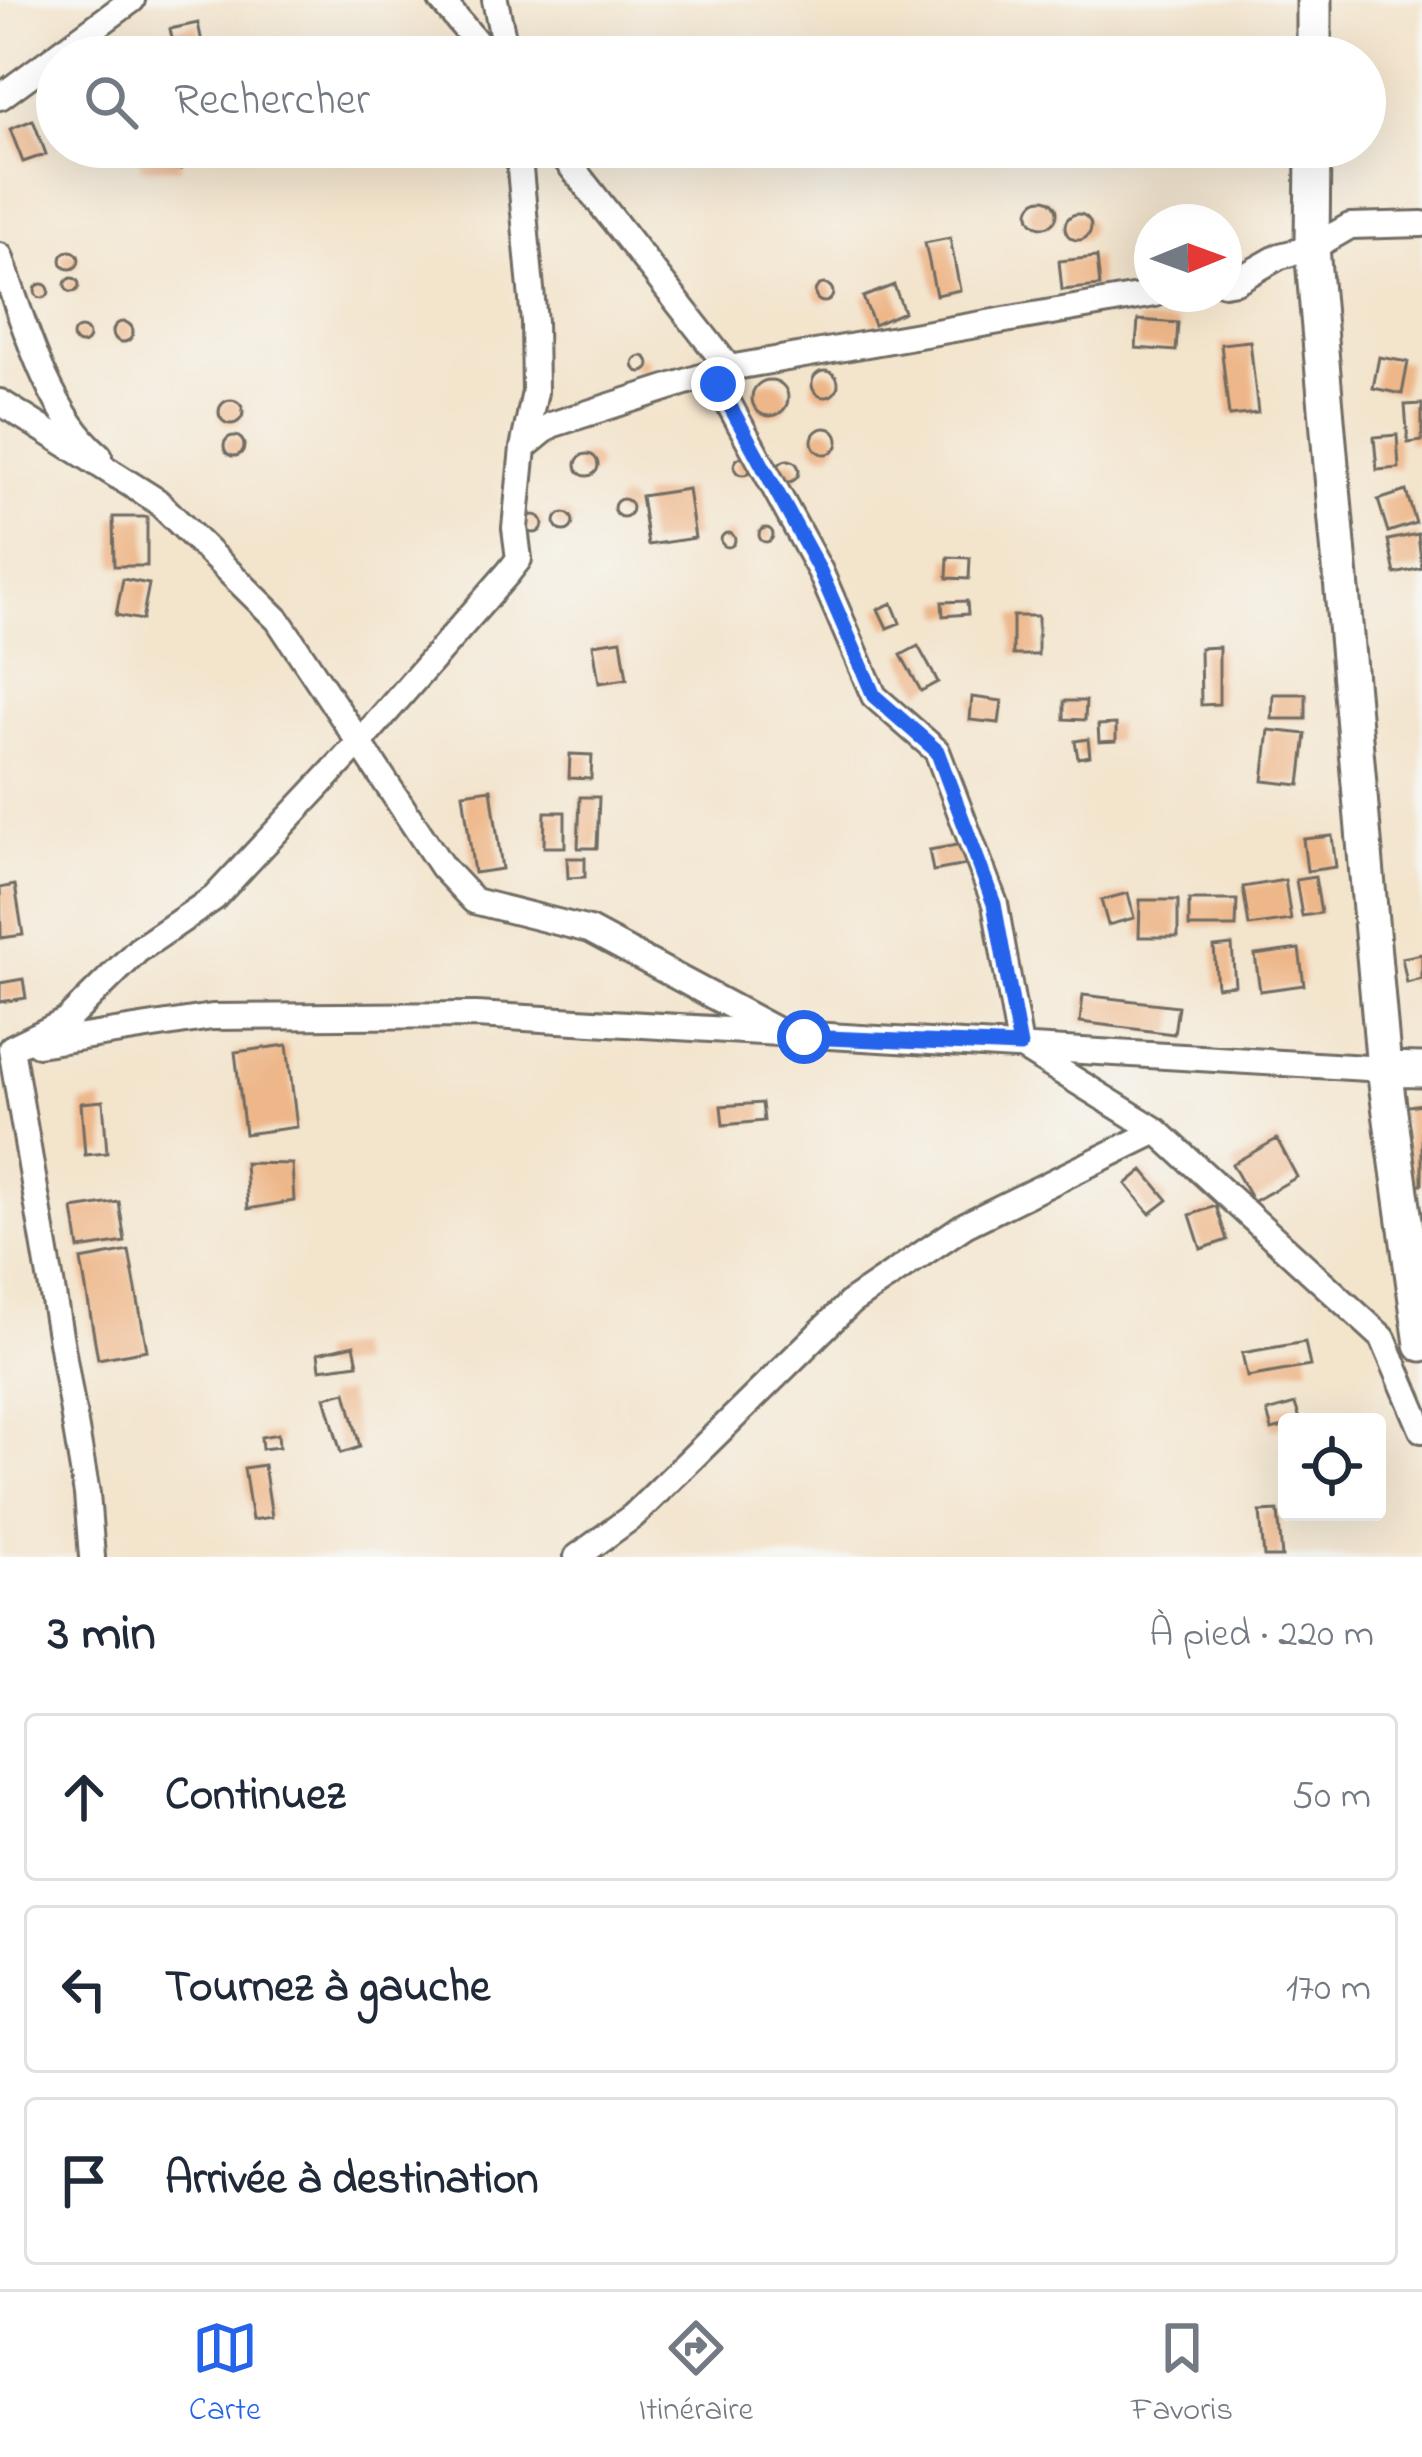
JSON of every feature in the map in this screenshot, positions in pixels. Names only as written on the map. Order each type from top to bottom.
[{"type":"main road","points":[[1314,0],[1314,36]]},
{"type":"main road","points":[[1313,168],[1312,248],[1384,1069],[1422,1343]]},
{"type":"main road","points":[[1384,1069],[1422,1070]]},
{"type":"street","points":[[83,36],[132,0]]},
{"type":"street","points":[[441,0],[471,36]]},
{"type":"street","points":[[495,0],[503,36]]},
{"type":"street","points":[[0,97],[36,71]]},
{"type":"street","points":[[6,1048],[66,1021],[138,950],[214,898],[519,559],[515,528],[523,448],[535,392],[534,322],[520,168]]},
{"type":"street","points":[[572,168],[729,368]]},
{"type":"street","points":[[1242,278],[1350,226],[1422,224]]},
{"type":"street","points":[[0,256],[38,364],[86,444],[157,501],[278,620],[442,866],[474,902],[590,930],[770,1028],[804,1037]]},
{"type":"street","points":[[523,448],[551,425],[729,368],[1134,298]]},
{"type":"street","points":[[729,368],[718,384],[820,571],[874,696],[937,751],[994,904],[1020,1046],[1157,1131],[1383,1338],[1422,1430]]},
{"type":"street","points":[[0,402],[157,501]]},
{"type":"street","points":[[6,1048],[212,1017],[476,1015],[1384,1069]]},
{"type":"street","points":[[6,1048],[87,1494],[92,1557]]},
{"type":"street","points":[[577,1557],[633,1516],[851,1303],[965,1225],[1157,1131]]},
{"type":"street","points":[[87,1494],[108,1557]]},
{"type":"building","points":[[198,23],[201,36],[172,36],[170,29]]},
{"type":"building","points":[[33,120],[36,157],[23,162],[10,129]]},
{"type":"building","points":[[1043,199],[1053,203],[1057,213],[1053,223],[1043,227],[1033,223],[1029,213],[1033,203]]},
{"type":"building","points":[[1078,214],[1091,227],[1078,240],[1065,227]]},
{"type":"building","points":[[950,238],[960,290],[936,295],[925,243]]},
{"type":"building","points":[[70,251],[79,260],[70,269],[61,260]]},
{"type":"building","points":[[1097,257],[1100,286],[1062,290],[1059,261]]},
{"type":"building","points":[[72,278],[79,285],[72,292],[65,285]]},
{"type":"building","points":[[42,284],[49,291],[42,298],[35,291]]},
{"type":"building","points":[[824,284],[833,293],[824,302],[815,293]]},
{"type":"building","points":[[894,285],[904,312],[874,325],[863,297]]},
{"type":"building","points":[[1138,320],[1178,323],[1176,351],[1136,348]]},
{"type":"building","points":[[123,322],[133,332],[123,342],[113,332]]},
{"type":"building","points":[[81,328],[89,336],[81,344],[73,336]]},
{"type":"building","points":[[1250,341],[1258,413],[1229,416],[1221,344]]},
{"type":"building","points":[[641,356],[649,364],[641,372],[633,364]]},
{"type":"building","points":[[1379,357],[1408,362],[1402,394],[1373,388]]},
{"type":"building","points":[[825,371],[838,384],[825,397],[812,384]]},
{"type":"building","points":[[770,380],[783,385],[788,398],[783,411],[770,416],[757,411],[752,398],[757,385]]},
{"type":"building","points":[[231,400],[240,403],[240,421],[231,424],[222,421],[219,412],[222,403]]},
{"type":"building","points":[[1422,404],[1422,441],[1408,443],[1405,405]]},
{"type":"building","points":[[825,428],[838,441],[825,454],[812,441]]},
{"type":"building","points":[[1397,435],[1399,468],[1377,470],[1374,437]]},
{"type":"building","points":[[234,436],[244,446],[234,456],[224,446]]},
{"type":"building","points":[[587,454],[598,465],[587,476],[576,465]]},
{"type":"building","points":[[743,457],[752,466],[743,475],[734,466]]},
{"type":"building","points":[[788,460],[799,471],[788,482],[777,471]]},
{"type":"building","points":[[688,489],[695,538],[648,545],[641,496]]},
{"type":"building","points":[[1406,491],[1416,523],[1388,532],[1378,500]]},
{"type":"building","points":[[623,499],[632,508],[623,517],[614,508]]},
{"type":"building","points":[[564,513],[573,522],[564,531],[555,522]]},
{"type":"building","points":[[534,515],[543,524],[534,533],[525,524]]},
{"type":"building","points":[[113,517],[147,517],[147,566],[114,566]]},
{"type":"building","points":[[766,528],[773,535],[766,542],[759,535]]},
{"type":"building","points":[[728,533],[735,540],[728,547],[721,540]]},
{"type":"building","points":[[1418,534],[1422,568],[1395,574],[1388,540]]},
{"type":"building","points":[[948,557],[970,558],[969,579],[947,578]]},
{"type":"building","points":[[123,579],[149,584],[142,620],[116,615]]},
{"type":"building","points":[[967,601],[968,614],[943,616],[942,602]]},
{"type":"building","points":[[892,603],[900,623],[887,628],[878,609]]},
{"type":"building","points":[[1013,616],[1038,616],[1038,655],[1013,655]]},
{"type":"building","points":[[621,640],[627,679],[599,683],[593,644]]},
{"type":"building","points":[[918,646],[938,682],[921,691],[901,655]]},
{"type":"building","points":[[1219,647],[1219,704],[1201,705],[1200,648]]},
{"type":"building","points":[[1273,694],[1306,694],[1306,719],[1272,719]]},
{"type":"building","points":[[972,697],[1002,701],[999,723],[970,720]]},
{"type":"building","points":[[1064,701],[1086,701],[1085,720],[1064,719]]},
{"type":"building","points":[[1116,724],[1116,741],[1099,742],[1098,725]]},
{"type":"building","points":[[1269,730],[1306,734],[1300,785],[1263,781]]},
{"type":"building","points":[[1088,739],[1090,756],[1078,758],[1075,741]]},
{"type":"building","points":[[570,754],[592,755],[591,779],[569,778]]},
{"type":"building","points":[[491,789],[502,869],[474,873],[463,793]]},
{"type":"building","points":[[580,797],[599,797],[597,848],[578,848]]},
{"type":"building","points":[[545,812],[565,812],[565,847],[544,847]]},
{"type":"building","points":[[1332,836],[1336,867],[1307,871],[1303,839]]},
{"type":"building","points":[[963,844],[966,865],[933,871],[929,850]]},
{"type":"building","points":[[567,858],[585,858],[585,877],[568,878]]},
{"type":"building","points":[[1315,877],[1321,913],[1302,916],[1296,880]]},
{"type":"building","points":[[1285,880],[1291,920],[1249,926],[1243,887]]},
{"type":"building","points":[[15,885],[23,935],[1,938],[0,888]]},
{"type":"building","points":[[1128,893],[1134,918],[1108,925],[1101,900]]},
{"type":"building","points":[[1140,900],[1178,900],[1178,937],[1139,937]]},
{"type":"building","points":[[1189,900],[1237,900],[1236,927],[1189,927]]},
{"type":"building","points":[[1232,945],[1235,985],[1217,987],[1214,947]]},
{"type":"building","points":[[1299,949],[1304,985],[1260,991],[1255,955]]},
{"type":"building","points":[[1422,954],[1422,979],[1407,983],[1402,958]]},
{"type":"building","points":[[23,979],[26,998],[0,1002],[0,983]]},
{"type":"building","points":[[1083,995],[1178,1006],[1174,1034],[1080,1022]]},
{"type":"building","points":[[287,1045],[297,1127],[245,1134],[235,1052]]},
{"type":"building","points":[[103,1101],[107,1153],[85,1155],[81,1103]]},
{"type":"building","points":[[762,1103],[764,1121],[723,1125],[721,1106]]},
{"type":"building","points":[[1422,1104],[1422,1184],[1413,1185],[1402,1107]]},
{"type":"building","points":[[1277,1139],[1297,1177],[1253,1202],[1232,1164]]},
{"type":"building","points":[[245,1163],[292,1164],[294,1201],[248,1209]]},
{"type":"building","points":[[1143,1170],[1168,1200],[1150,1214],[1126,1184]]},
{"type":"building","points":[[119,1202],[125,1242],[79,1249],[73,1209]]},
{"type":"building","points":[[1216,1206],[1227,1240],[1201,1249],[1190,1215]]},
{"type":"building","points":[[129,1251],[147,1350],[98,1359],[81,1260]]},
{"type":"building","points":[[1305,1342],[1310,1366],[1247,1377],[1242,1353]]},
{"type":"building","points":[[354,1345],[358,1364],[320,1369],[318,1353]]},
{"type":"building","points":[[346,1392],[360,1447],[341,1453],[325,1397]]},
{"type":"building","points":[[1295,1404],[1298,1413],[1278,1413],[1278,1428],[1272,1430],[1267,1412]]},
{"type":"building","points":[[278,1434],[279,1447],[262,1449],[261,1437]]},
{"type":"building","points":[[264,1465],[272,1517],[252,1520],[244,1468]]},
{"type":"building","points":[[1278,1511],[1282,1557],[1264,1557],[1260,1512]]},
{"type":"route","points":[[718,384],[820,571],[874,696],[937,751],[994,904],[1020,1046],[804,1037]]}]
